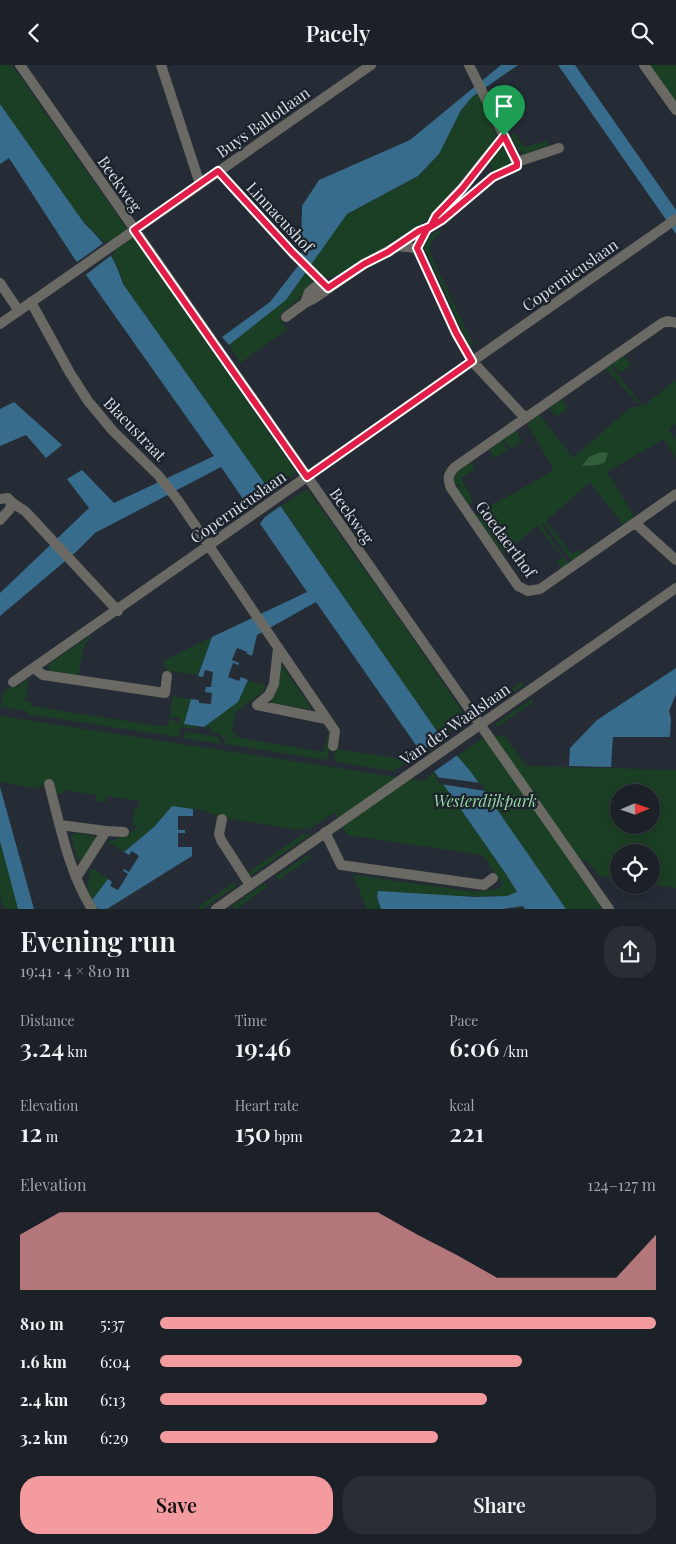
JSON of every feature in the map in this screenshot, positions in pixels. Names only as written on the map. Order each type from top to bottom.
[{"type":"street","name":"Beekweg","points":[[20,65],[609,909]]},
{"type":"street","points":[[162,65],[200,184]]},
{"type":"street","name":"Buys Ballotlaan","points":[[0,324],[370,65]]},
{"type":"street","points":[[465,192],[517,166],[517,162],[468,65]]},
{"type":"street","points":[[644,65],[676,110]]},
{"type":"street","points":[[286,317],[315,298],[321,282],[364,264],[397,246],[419,231],[442,220],[465,192],[482,163],[504,136]]},
{"type":"street","points":[[517,162],[559,149]]},
{"type":"street","points":[[482,163],[493,177]]},
{"type":"street","name":"Linnaeushof","points":[[218,171],[321,282]]},
{"type":"street","name":"Copernicuslaan","points":[[13,682],[118,611],[676,219]]},
{"type":"street","points":[[417,248],[429,227]]},
{"type":"street","points":[[397,246],[417,248]]},
{"type":"street","points":[[417,248],[456,333],[472,361],[525,418]]},
{"type":"street","points":[[0,283],[19,311]]},
{"type":"street","name":"Blaeustraat","points":[[31,302],[70,373],[88,401],[113,431],[158,475],[177,499],[268,632],[335,731],[333,746]]},
{"type":"street","name":"Goedaerthof","points":[[676,323],[668,321],[662,323],[455,467],[448,476],[450,488],[518,586],[528,591],[540,589],[676,494]]},
{"type":"street","points":[[0,499],[6,497],[11,503],[18,505],[26,512],[118,611]]},
{"type":"street","points":[[0,520],[10,509],[11,503]]},
{"type":"street","points":[[635,523],[676,560]]},
{"type":"street","name":"Van der Waalslaan","points":[[216,909],[676,588]]},
{"type":"street","points":[[278,648],[274,684],[269,695],[257,705],[326,719]]},
{"type":"street","points":[[34,668],[43,675],[165,693],[167,676]]},
{"type":"street","points":[[49,784],[76,878],[92,909]]},
{"type":"street","points":[[222,819],[219,834],[221,840],[250,885]]},
{"type":"street","points":[[60,825],[124,832]]},
{"type":"street","points":[[76,878],[106,831]]},
{"type":"street","points":[[325,832],[341,865],[484,885],[493,878]]},
{"type":"green space","points":[[0,65],[12,65],[127,229],[108,243],[107,241],[103,243],[84,223],[0,104]]},
{"type":"green space","points":[[648,65],[676,65],[676,105]]},
{"type":"green space","points":[[478,93],[496,133],[494,142],[427,220],[364,260],[333,277],[324,278],[309,265],[347,214],[419,176],[439,154],[461,110]]},
{"type":"green space","points":[[515,133],[525,147],[548,141],[548,146],[524,154],[518,150],[511,136]]},
{"type":"green space","points":[[501,147],[508,152],[510,164],[494,172],[489,163]]},
{"type":"green space","points":[[437,231],[441,231],[431,243],[430,253],[473,344],[496,329],[470,347],[424,248],[430,236]]},
{"type":"green space","points":[[134,238],[296,472],[270,491],[123,284],[119,270],[111,256],[115,252],[114,250]]},
{"type":"green space","points":[[305,272],[314,282],[314,285],[278,317],[287,330],[240,363],[229,345],[286,300]]},
{"type":"green space","points":[[624,355],[631,365],[620,373],[612,364]]},
{"type":"green space","points":[[610,365],[643,406],[676,380],[676,424],[669,429],[676,440],[676,458],[664,439],[607,472],[634,516],[623,525],[590,482],[546,521],[572,554],[579,549],[583,554],[572,561],[544,523],[541,524],[569,564],[561,569],[557,562],[563,557],[537,526],[503,554],[475,515],[554,470],[527,424],[539,414],[573,458],[631,407],[642,407],[605,368]]},
{"type":"green space","points":[[562,399],[568,408],[557,416],[549,408]]},
{"type":"green space","points":[[516,430],[522,442],[510,449],[504,439]]},
{"type":"green space","points":[[502,441],[507,451],[495,458],[489,450]]},
{"type":"green space","points":[[601,452],[608,453],[605,462],[598,465],[582,466],[589,457]]},
{"type":"green space","points":[[471,461],[475,469],[461,478],[473,501],[468,505],[458,489],[460,486],[458,484],[455,485],[452,480],[453,474]]},
{"type":"green space","points":[[307,489],[466,717],[466,720],[441,737],[281,506]]},
{"type":"green space","points":[[90,636],[91,638],[85,643],[78,676],[66,674],[66,671],[63,670],[62,674],[49,670],[49,664]]},
{"type":"green space","points":[[212,637],[198,675],[168,671],[163,661]]},
{"type":"green space","points":[[281,664],[311,707],[310,709],[271,703],[269,699],[278,685]]},
{"type":"green space","points":[[29,678],[25,701],[32,703],[31,706],[158,726],[168,726],[169,719],[179,723],[180,718],[169,717],[173,696],[191,699],[185,724],[196,726],[196,729],[181,727],[178,737],[27,714],[27,711],[1,707],[3,692],[15,685],[17,687]]},
{"type":"green space","points":[[248,680],[266,686],[261,693],[235,713],[232,732],[236,733],[235,737],[323,752],[329,732],[332,732],[327,760],[226,744],[221,734],[211,732],[211,728],[204,727],[238,702]]},
{"type":"green space","points":[[521,682],[524,685],[487,711],[485,708]]},
{"type":"green space","points":[[532,699],[534,702],[497,727],[495,724]]},
{"type":"green space","name":"Westerdijkpark","points":[[0,716],[422,781],[483,738],[504,735],[526,766],[676,770],[676,888],[660,885],[660,844],[610,844],[610,878],[599,876],[587,861],[569,860],[602,909],[566,909],[531,858],[506,874],[517,892],[507,896],[377,897],[381,909],[367,909],[353,875],[476,892],[497,889],[503,885],[483,855],[347,835],[334,812],[310,829],[303,828],[300,830],[220,817],[202,810],[172,806],[154,827],[124,852],[107,842],[127,835],[139,826],[132,825],[135,808],[138,808],[139,801],[106,796],[105,802],[96,801],[97,795],[64,790],[63,794],[55,793],[52,783],[33,788],[0,782]]},
{"type":"green space","points":[[185,731],[218,737],[221,744],[182,738]]},
{"type":"green space","points":[[336,749],[410,760],[394,771],[337,762],[334,759]]},
{"type":"green space","points":[[74,833],[96,838],[81,862],[78,860],[71,838]]},
{"type":"green space","points":[[304,833],[310,835],[249,877],[246,874]]},
{"type":"green space","points":[[0,841],[18,909],[4,909],[0,896]]},
{"type":"green space","points":[[309,854],[311,857],[279,880],[276,876]]},
{"type":"green space","points":[[91,868],[108,879],[92,900],[88,884]]},
{"type":"green space","points":[[234,882],[236,886],[203,909],[200,909],[199,906]]},
{"type":"green space","points":[[265,883],[267,887],[237,909],[234,909],[232,906]]},
{"type":"water","points":[[501,65],[518,65],[472,97],[461,110],[439,154],[418,176],[347,214],[286,300],[229,345],[222,337],[270,302],[298,266],[301,253],[302,206],[319,180],[410,140]]},
{"type":"water","points":[[558,65],[575,65],[676,210],[676,234]]},
{"type":"water","points":[[0,104],[84,223],[108,251],[123,284],[441,737],[471,772],[566,909],[525,909],[523,906],[503,909],[381,909],[377,897],[378,891],[476,897],[507,896],[517,892],[316,602],[257,635],[252,656],[237,648],[232,660],[239,663],[239,665],[233,663],[228,677],[239,681],[241,677],[248,680],[238,702],[204,727],[184,724],[191,699],[199,700],[199,703],[211,704],[212,693],[205,692],[206,687],[211,687],[213,672],[205,670],[203,677],[198,676],[212,637],[307,592],[221,467],[95,533],[76,552],[0,616],[0,593],[89,508],[67,479],[82,470],[114,503],[214,456],[74,258],[9,158],[0,164]]},
{"type":"water","points":[[14,402],[62,445],[46,458],[26,435],[0,446],[0,409]]},
{"type":"water","points":[[676,668],[676,694],[669,711],[671,719],[670,737],[613,737],[611,767],[569,766],[570,748],[597,720]]},
{"type":"water","points":[[0,787],[34,909],[18,909],[0,841]]},
{"type":"water","points":[[172,806],[193,809],[193,816],[178,816],[178,830],[185,830],[185,833],[178,833],[178,847],[192,847],[192,856],[107,909],[98,909],[92,900],[108,879],[112,882],[110,886],[118,890],[128,874],[123,871],[124,869],[129,872],[139,856],[132,851],[129,855],[124,852],[154,827]]},
{"type":"pier","points":[[105,242],[113,254],[84,276],[74,262],[77,262]]},
{"type":"pier","points":[[272,489],[283,504],[265,517],[259,525],[245,505],[255,502]]},
{"type":"pier","points":[[443,735],[459,754],[432,773],[418,753]]},
{"type":"pier","points":[[435,777],[481,783],[486,791],[440,784]]},
{"type":"route","points":[[504,136],[517,162],[517,166],[493,177],[468,196],[442,220],[427,229],[417,248],[456,333],[472,361],[307,477],[134,230],[218,171],[292,252],[328,288],[364,264],[388,252],[419,231],[431,226],[436,216],[462,189],[504,136]]}]
